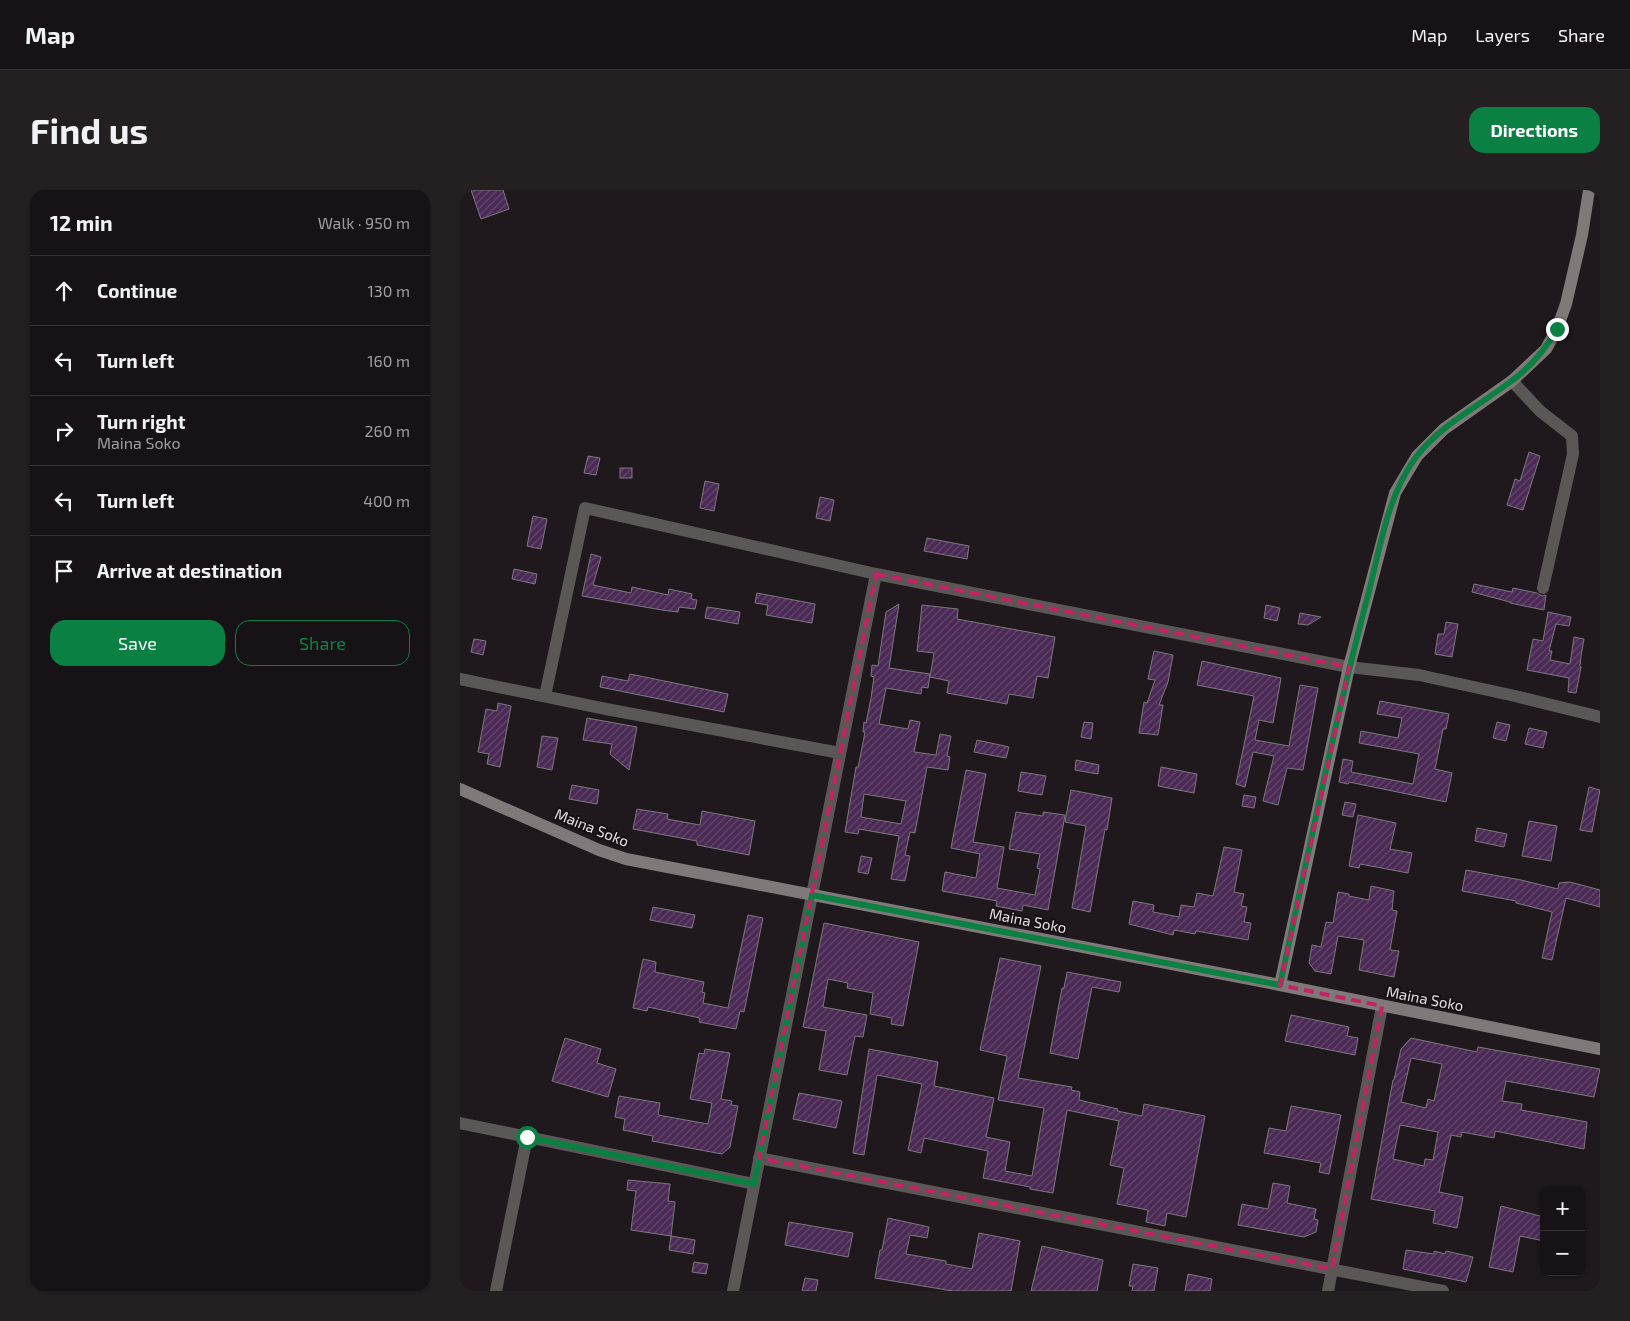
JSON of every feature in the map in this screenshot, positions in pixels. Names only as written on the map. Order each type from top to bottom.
[{"type":"street","points":[[1280,985],[1349,667],[1395,493],[1417,456],[1444,429],[1512,381],[1546,348],[1557,329],[1566,304],[1582,236],[1589,190]]},
{"type":"street","points":[[1512,381],[1540,411],[1572,436],[1574,443],[1543,588]]},
{"type":"street","points":[[545,696],[585,508],[876,574],[1349,667],[1419,675],[1515,696],[1600,718]]},
{"type":"street","points":[[733,1291],[876,574]]},
{"type":"street","points":[[460,678],[606,709],[840,753]]},
{"type":"street","name":"Maina Soko","points":[[460,788],[599,850],[626,859],[1280,985],[1600,1049]]},
{"type":"street","points":[[1328,1291],[1382,1006]]},
{"type":"street","points":[[460,1123],[754,1184]]},
{"type":"street","points":[[496,1291],[527,1137]]},
{"type":"street","points":[[759,1158],[1443,1291]]},
{"type":"highlighted area","points":[[876,574],[1349,667],[1280,985],[1382,1006],[1332,1269],[759,1158]]},
{"type":"building","points":[[471,190],[503,190],[509,209],[481,219]]},
{"type":"building","points":[[1529,452],[1540,456],[1523,510],[1507,505],[1515,479],[1520,481]]},
{"type":"building","points":[[588,456],[600,458],[596,475],[584,473]]},
{"type":"building","points":[[620,468],[632,468],[632,478],[620,478]]},
{"type":"building","points":[[705,481],[719,484],[714,511],[700,508]]},
{"type":"building","points":[[820,497],[834,500],[830,521],[816,518]]},
{"type":"building","points":[[533,516],[547,519],[541,549],[527,546]]},
{"type":"building","points":[[927,538],[969,546],[967,559],[924,551]]},
{"type":"building","points":[[591,554],[601,557],[593,585],[631,593],[632,587],[668,595],[669,589],[692,594],[691,599],[697,600],[695,609],[679,607],[678,612],[582,596]]},
{"type":"building","points":[[514,569],[537,574],[535,584],[512,579]]},
{"type":"building","points":[[1474,584],[1512,592],[1513,588],[1537,593],[1542,596],[1546,595],[1544,610],[1472,592]]},
{"type":"building","points":[[757,593],[815,604],[812,623],[766,615],[768,605],[755,603]]},
{"type":"building","points":[[899,604],[889,668],[930,674],[928,688],[922,687],[921,694],[886,688],[879,724],[908,729],[910,720],[920,722],[914,752],[936,755],[940,734],[951,736],[947,756],[950,757],[948,770],[927,767],[915,833],[910,832],[905,855],[910,856],[905,881],[891,879],[899,836],[859,829],[858,834],[845,832],[856,767],[858,767],[865,732],[863,732],[864,722],[866,723],[871,698],[874,677],[871,676],[872,665],[878,666],[886,612]],"holes":[[[864,794],[906,801],[901,824],[861,817]]]},
{"type":"building","points":[[922,605],[958,609],[957,619],[1055,637],[1048,678],[1037,676],[1033,698],[1009,694],[1007,704],[947,693],[949,681],[930,677],[934,653],[917,651]]},
{"type":"building","points":[[1266,605],[1280,608],[1277,621],[1264,618]]},
{"type":"building","points":[[707,607],[740,612],[738,624],[705,618]]},
{"type":"building","points":[[1548,612],[1571,617],[1569,626],[1556,624],[1549,651],[1552,651],[1550,660],[1570,664],[1574,637],[1584,639],[1576,693],[1568,692],[1569,678],[1527,670],[1533,639],[1543,641]]},
{"type":"building","points":[[1300,613],[1321,617],[1308,625],[1298,624]]},
{"type":"building","points":[[1446,622],[1458,624],[1452,657],[1435,654],[1438,634],[1444,634]]},
{"type":"building","points":[[474,639],[486,641],[483,655],[471,652]]},
{"type":"building","points":[[1154,651],[1173,655],[1168,682],[1159,705],[1163,705],[1158,735],[1139,733],[1144,702],[1147,703],[1155,680],[1148,679]]},
{"type":"building","points":[[1202,661],[1281,678],[1273,723],[1259,720],[1255,740],[1289,746],[1300,685],[1318,688],[1303,770],[1287,768],[1278,805],[1263,801],[1274,756],[1253,752],[1245,787],[1236,784],[1254,696],[1197,685]]},
{"type":"building","points":[[630,674],[728,694],[724,712],[600,687],[602,676],[628,681]]},
{"type":"building","points":[[1380,701],[1449,714],[1446,729],[1443,729],[1435,769],[1452,773],[1446,802],[1349,782],[1348,784],[1339,782],[1343,759],[1353,761],[1351,772],[1413,784],[1419,754],[1359,743],[1361,731],[1398,738],[1402,718],[1377,714]]},
{"type":"building","points":[[498,703],[511,706],[500,767],[487,764],[489,754],[478,752],[486,709],[497,711]]},
{"type":"building","points":[[587,718],[637,727],[629,770],[610,754],[612,744],[583,740]]},
{"type":"building","points":[[1084,722],[1093,723],[1091,739],[1081,737]]},
{"type":"building","points":[[1497,722],[1510,725],[1506,741],[1493,738]]},
{"type":"building","points":[[1529,728],[1547,732],[1543,748],[1525,744]]},
{"type":"building","points":[[542,736],[558,738],[552,770],[537,767]]},
{"type":"building","points":[[977,740],[1009,747],[1006,758],[974,752]]},
{"type":"building","points":[[1076,760],[1099,765],[1098,774],[1075,770]]},
{"type":"building","points":[[1161,767],[1197,774],[1194,793],[1158,786]]},
{"type":"building","points":[[966,770],[986,774],[973,842],[1004,847],[997,888],[1035,895],[1040,869],[1037,868],[1040,854],[1009,849],[1016,812],[1043,816],[1043,812],[1065,815],[1048,910],[1023,905],[1022,911],[996,906],[997,901],[942,891],[945,872],[976,878],[980,854],[951,848]]},
{"type":"building","points":[[1021,772],[1046,776],[1042,795],[1018,791]]},
{"type":"building","points":[[572,785],[599,790],[597,804],[569,799]]},
{"type":"building","points":[[1589,787],[1600,790],[1592,832],[1580,830]]},
{"type":"building","points":[[1071,790],[1112,798],[1090,912],[1072,908],[1086,826],[1065,822]]},
{"type":"building","points":[[1244,795],[1256,797],[1254,808],[1242,806]]},
{"type":"building","points":[[1345,802],[1356,804],[1353,817],[1342,815]]},
{"type":"building","points":[[637,809],[668,814],[667,819],[700,825],[702,811],[755,821],[749,855],[697,845],[697,841],[633,829]]},
{"type":"building","points":[[1358,815],[1396,823],[1390,849],[1412,853],[1408,873],[1360,864],[1359,868],[1349,866]]},
{"type":"building","points":[[1529,821],[1557,826],[1551,861],[1522,856]]},
{"type":"building","points":[[1477,828],[1507,834],[1504,847],[1475,841]]},
{"type":"building","points":[[1224,847],[1242,850],[1234,892],[1244,894],[1241,906],[1247,907],[1244,922],[1251,923],[1248,940],[1196,931],[1195,934],[1174,930],[1173,935],[1129,924],[1133,901],[1154,905],[1153,912],[1179,917],[1181,905],[1194,907],[1197,893],[1213,896]]},
{"type":"building","points":[[861,856],[872,858],[868,874],[858,872]]},
{"type":"building","points":[[1466,870],[1558,889],[1559,883],[1570,882],[1600,890],[1600,907],[1566,898],[1552,960],[1542,958],[1552,912],[1516,903],[1516,901],[1462,891]]},
{"type":"building","points":[[1371,886],[1394,891],[1392,910],[1397,911],[1390,950],[1399,951],[1394,977],[1359,970],[1364,940],[1338,936],[1331,974],[1315,971],[1309,963],[1312,945],[1321,947],[1326,922],[1333,923],[1338,892],[1369,900]]},
{"type":"building","points":[[653,907],[695,915],[692,928],[650,920]]},
{"type":"building","points":[[748,915],[763,918],[744,1012],[740,1011],[736,1029],[699,1022],[700,1018],[648,1007],[647,1011],[633,1008],[643,959],[656,962],[655,972],[704,982],[702,992],[705,993],[703,1003],[728,1008]]},
{"type":"building","points":[[824,923],[919,942],[903,1026],[891,1024],[892,1018],[870,1014],[873,993],[847,988],[848,983],[828,979],[823,1007],[867,1015],[863,1037],[855,1036],[847,1075],[819,1070],[826,1031],[803,1027]]},
{"type":"building","points":[[1000,958],[1041,966],[1018,1078],[1072,1087],[1071,1090],[1080,1092],[1079,1100],[1118,1109],[1117,1111],[1142,1116],[1144,1104],[1205,1116],[1186,1217],[1167,1213],[1165,1226],[1146,1222],[1148,1210],[1117,1204],[1124,1168],[1110,1165],[1119,1121],[1067,1110],[1053,1193],[983,1178],[988,1151],[924,1138],[921,1153],[908,1150],[922,1084],[877,1075],[864,1155],[853,1153],[869,1049],[938,1062],[934,1086],[994,1098],[986,1137],[1010,1142],[1005,1171],[1032,1176],[1044,1108],[998,1100],[1007,1056],[980,1050]]},
{"type":"building","points":[[1067,972],[1121,982],[1119,992],[1092,987],[1078,1059],[1050,1053],[1062,988],[1064,988]]},
{"type":"building","points":[[1291,1015],[1349,1027],[1347,1036],[1358,1038],[1355,1055],[1285,1041]]},
{"type":"building","points":[[565,1038],[601,1049],[597,1063],[616,1069],[608,1097],[552,1081]]},
{"type":"building","points":[[1411,1038],[1477,1052],[1478,1047],[1600,1069],[1594,1097],[1506,1081],[1502,1101],[1522,1104],[1521,1110],[1587,1122],[1584,1149],[1495,1131],[1494,1138],[1462,1132],[1461,1137],[1451,1135],[1439,1192],[1463,1197],[1457,1228],[1433,1223],[1435,1211],[1371,1199],[1393,1080],[1401,1049]],"holes":[[[1411,1058],[1442,1064],[1434,1101],[1428,1099],[1426,1108],[1401,1102]],[[1400,1125],[1438,1132],[1433,1160],[1425,1159],[1424,1166],[1393,1159]]]},
{"type":"building","points":[[705,1049],[730,1053],[721,1099],[732,1101],[731,1105],[738,1106],[730,1147],[722,1154],[652,1141],[653,1136],[623,1130],[625,1119],[615,1117],[619,1096],[660,1103],[658,1115],[708,1124],[712,1103],[690,1099],[699,1053],[704,1054]]},
{"type":"building","points":[[799,1093],[842,1101],[836,1128],[793,1119]]},
{"type":"building","points":[[1291,1106],[1341,1115],[1329,1174],[1319,1172],[1321,1163],[1264,1153],[1269,1128],[1286,1131]]},
{"type":"building","points":[[628,1180],[670,1184],[668,1201],[675,1202],[671,1236],[631,1230],[636,1191],[627,1190]]},
{"type":"building","points":[[1273,1183],[1290,1186],[1287,1203],[1316,1209],[1314,1219],[1318,1220],[1316,1232],[1304,1237],[1238,1225],[1242,1204],[1268,1209]]},
{"type":"building","points":[[1501,1206],[1540,1216],[1540,1240],[1520,1236],[1513,1272],[1489,1267]]},
{"type":"building","points":[[888,1218],[929,1227],[927,1238],[910,1235],[906,1254],[946,1261],[946,1264],[972,1269],[979,1233],[1020,1241],[1011,1291],[953,1291],[875,1278]]},
{"type":"building","points":[[789,1222],[853,1233],[848,1257],[785,1245]]},
{"type":"building","points":[[671,1236],[695,1240],[693,1254],[669,1250]]},
{"type":"building","points":[[1042,1246],[1103,1260],[1097,1291],[1031,1291]]},
{"type":"building","points":[[1406,1250],[1434,1254],[1434,1251],[1445,1254],[1446,1251],[1473,1257],[1466,1282],[1403,1269]]},
{"type":"building","points":[[694,1262],[708,1264],[706,1274],[692,1272]]},
{"type":"building","points":[[1133,1264],[1158,1268],[1154,1291],[1132,1291],[1133,1286],[1129,1286]]},
{"type":"building","points":[[1188,1274],[1212,1279],[1210,1291],[1185,1291]]},
{"type":"building","points":[[805,1278],[818,1280],[816,1291],[802,1291]]},
{"type":"route","points":[[527,1137],[754,1184],[812,895],[1280,985],[1349,667],[1395,493],[1417,456],[1444,429],[1512,381],[1531,364],[1546,348],[1557,329]]}]
